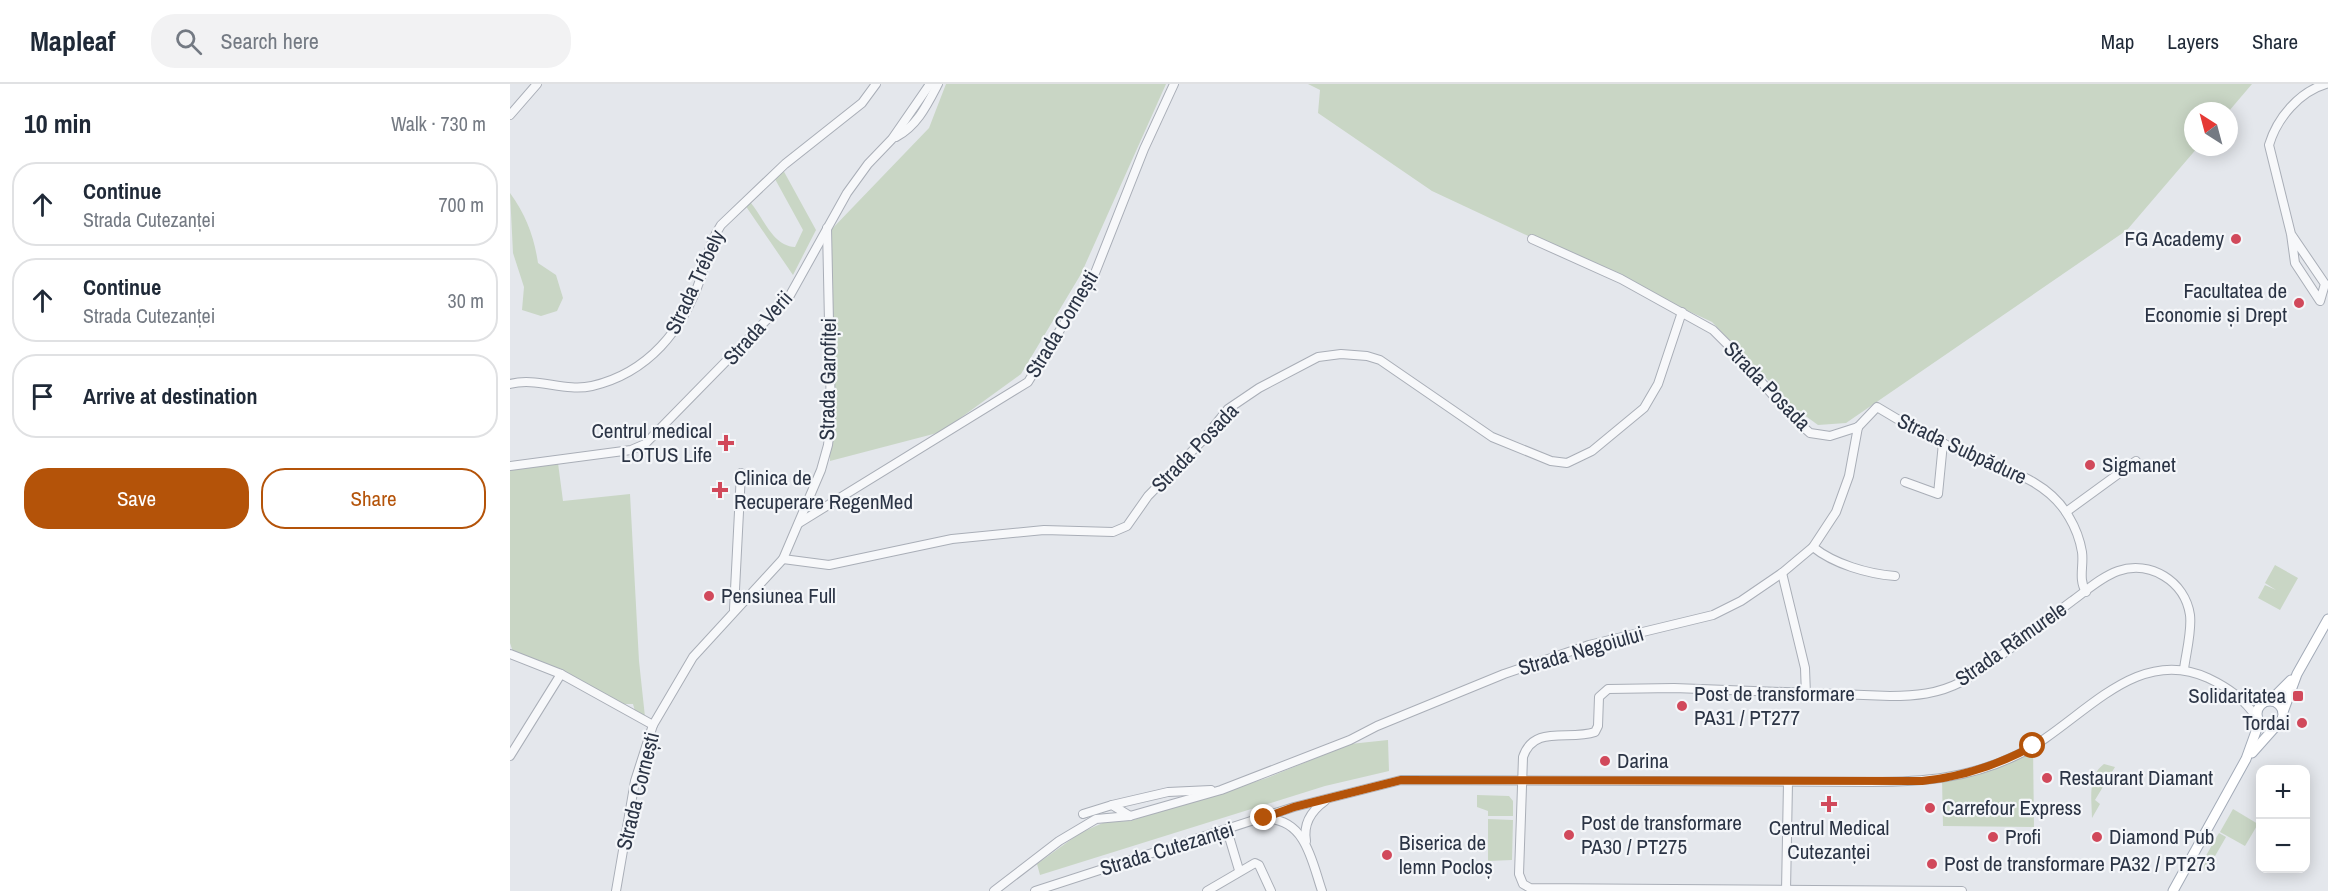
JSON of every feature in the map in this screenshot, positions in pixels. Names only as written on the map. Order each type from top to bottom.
[{"type":"main road","points":[[2246,759],[2276,726],[2297,674],[2328,619]]},
{"type":"main road","points":[[2173,891],[2246,759],[2258,720],[2258,708],[2297,674]]},
{"type":"main road","points":[[2268,701],[2279,704],[2283,712]]},
{"type":"main road","points":[[2258,720],[2267,727],[2276,726]]},
{"type":"street","points":[[510,115],[537,84]]},
{"type":"street","name":"Strada Trébely","points":[[510,384],[523,382],[569,389],[591,386],[636,369],[658,351],[676,330],[700,280],[714,235],[721,225],[785,164],[862,103],[876,84]]},
{"type":"street","name":"Strada Verii","points":[[510,466],[631,450],[645,444],[789,297],[827,228],[868,164],[892,139],[930,84]]},
{"type":"street","points":[[892,139],[907,131],[919,118],[938,84]]},
{"type":"street","name":"Strada Cornești","points":[[616,891],[636,781],[653,725],[693,657],[734,609],[783,559],[798,523],[1013,394],[1028,382],[1061,333],[1095,273],[1144,148],[1174,84]]},
{"type":"street","points":[[2291,234],[2325,284],[2320,301],[2295,263],[2291,234],[2269,145],[2287,111],[2303,95],[2326,84]]},
{"type":"street","name":"Strada Garofiței","points":[[798,523],[821,470],[828,445],[831,406],[827,228]]},
{"type":"street","name":"Strada Posada","points":[[1532,239],[1621,279],[1713,330],[1791,416],[1810,433],[1830,436],[1858,427]]},
{"type":"street","name":"Strada Posada","points":[[783,559],[829,565],[952,539],[1044,530],[1113,532],[1127,526],[1148,496],[1202,441],[1228,409],[1276,377],[1318,357],[1341,354],[1380,360],[1492,437],[1551,461],[1568,464],[1592,451],[1644,408],[1658,384],[1682,312]]},
{"type":"street","name":"Strada Subpădure","points":[[1858,427],[1877,407],[1943,443],[2027,478],[2052,496],[2066,512],[2079,541],[2082,552],[2081,583],[2086,592]]},
{"type":"street","name":"Strada Negoiului","points":[[994,891],[1081,826],[1096,819],[1130,816],[1220,790],[1299,761],[1504,674],[1588,645],[1713,615],[1741,601],[1782,573],[1813,547],[1836,512],[1849,476],[1858,427]]},
{"type":"street","points":[[1905,482],[1938,494],[1943,443]]},
{"type":"street","points":[[2066,512],[2136,461]]},
{"type":"street","points":[[734,609],[741,473]]},
{"type":"street","points":[[1813,547],[1834,560],[1864,570],[1895,576]]},
{"type":"street","name":"Strada Rămurele","points":[[1522,782],[1523,757],[1532,740],[1543,736],[1595,732],[1598,726],[1599,697],[1603,691],[1608,689],[1674,688],[1918,696],[1947,689],[1976,672],[2086,592],[2118,571],[2133,568],[2152,570],[2166,575],[2184,597],[2190,616],[2184,669]]},
{"type":"street","points":[[1782,573],[1805,668],[1806,694]]},
{"type":"street","points":[[510,654],[561,674],[653,725]]},
{"type":"street","name":"Strada Cutezanței","points":[[1036,891],[1295,807],[1401,780],[1922,781],[1942,779],[1983,769],[2033,746],[2128,679],[2152,671],[2184,669],[2199,674],[2237,694],[2268,701]]},
{"type":"street","points":[[510,756],[561,674]]},
{"type":"street","name":"Strada Cutezanței","points":[[2237,694],[2258,720]]},
{"type":"street","points":[[1522,782],[1519,874],[1523,884],[1530,888],[1962,891]]},
{"type":"street","points":[[1786,890],[1788,782]]},
{"type":"street","name":"Strada Negoiului","points":[[1083,814],[1168,792],[1220,790]]},
{"type":"street","points":[[1264,818],[1279,819],[1291,826],[1301,828],[1315,808],[1329,798]]},
{"type":"street","points":[[1239,870],[1227,830],[1249,819],[1293,804],[1329,798]]},
{"type":"street","points":[[1112,805],[1130,816]]},
{"type":"street","points":[[1307,849],[1307,821],[1304,808],[1295,807],[1287,813],[1291,826],[1307,849],[1322,891]]},
{"type":"street","points":[[1207,891],[1250,864],[1259,865],[1271,891]]},
{"type":"green space","points":[[946,84],[1166,84],[1081,274],[1021,374],[941,432],[830,461],[829,232],[929,128]]},
{"type":"green space","points":[[1308,84],[2252,84],[2237,102],[2184,102],[2184,156],[2190,156],[2127,230],[1846,423],[1818,425],[1796,409],[1712,322],[1432,191],[1318,113],[1320,90]]},
{"type":"green space","points":[[782,168],[816,230],[793,275],[745,205],[751,203],[775,237],[795,247],[803,230],[775,179]]},
{"type":"green space","points":[[510,193],[521,209],[528,226],[538,263],[556,275],[563,298],[557,311],[541,316],[522,310],[524,287],[513,253]]},
{"type":"green space","points":[[558,463],[563,501],[630,494],[639,661],[645,717],[635,711],[633,704],[623,704],[562,670],[513,652],[510,643],[510,469]]},
{"type":"green space","points":[[2275,565],[2298,578],[2280,610],[2258,598],[2265,585],[2276,590],[2265,583]]},
{"type":"green space","points":[[1388,740],[1389,771],[1325,786],[1040,875],[1037,864],[1080,833],[1105,822],[1130,821],[1267,778],[1350,744]]},
{"type":"green space","points":[[2033,746],[2034,827],[1943,826],[1942,779]]},
{"type":"green space","points":[[2104,764],[2115,767],[2095,800],[2100,804],[2092,818],[2093,781]]},
{"type":"green space","points":[[1477,795],[1509,796],[1513,801],[1513,816],[1488,816],[1488,811],[1477,807]]},
{"type":"green space","points":[[2233,809],[2256,823],[2256,827],[2245,846],[2220,832]]},
{"type":"green space","points":[[1488,819],[1513,820],[1512,860],[1488,861]]},
{"type":"green space","points":[[2219,833],[2226,837],[2207,870],[2200,866]]},
{"type":"place","name":"FG Academy","points":[[2236,239]]},
{"type":"place","name":"Facultatea de Economie și Drept","points":[[2299,303]]},
{"type":"place","name":"Centrul medical LOTUS Life","points":[[726,443]]},
{"type":"place","name":"Sigmanet","points":[[2090,465]]},
{"type":"place","name":"Clinica de Recuperare RegenMed","points":[[720,490]]},
{"type":"place","name":"Pensiunea Full","points":[[709,596]]},
{"type":"place","name":"Solidaritatea","points":[[2298,696]]},
{"type":"place","name":"Post de transformare PA31 / PT277","points":[[1682,706]]},
{"type":"place","name":"Tordai","points":[[2302,723]]},
{"type":"place","name":"Darina","points":[[1605,761]]},
{"type":"place","name":"Restaurant Diamant","points":[[2047,778]]},
{"type":"place","name":"Centrul Medical Cutezanței","points":[[1829,804]]},
{"type":"place","name":"Carrefour Express","points":[[1930,808]]},
{"type":"place","name":"Post de transformare PA30 / PT275","points":[[1569,835]]},
{"type":"place","name":"Profi","points":[[1993,837]]},
{"type":"place","name":"Diamond Pub","points":[[2097,837]]},
{"type":"place","name":"Biserica de lemn Pocloș","points":[[1387,855]]},
{"type":"place","name":"Post de transformare PA32 / PT273","points":[[1932,864]]},
{"type":"route","points":[[1264,818],[1304,804],[1401,780],[1438,779],[1475,782],[1922,781],[1955,777],[1983,769],[2018,755],[2033,746]]}]
